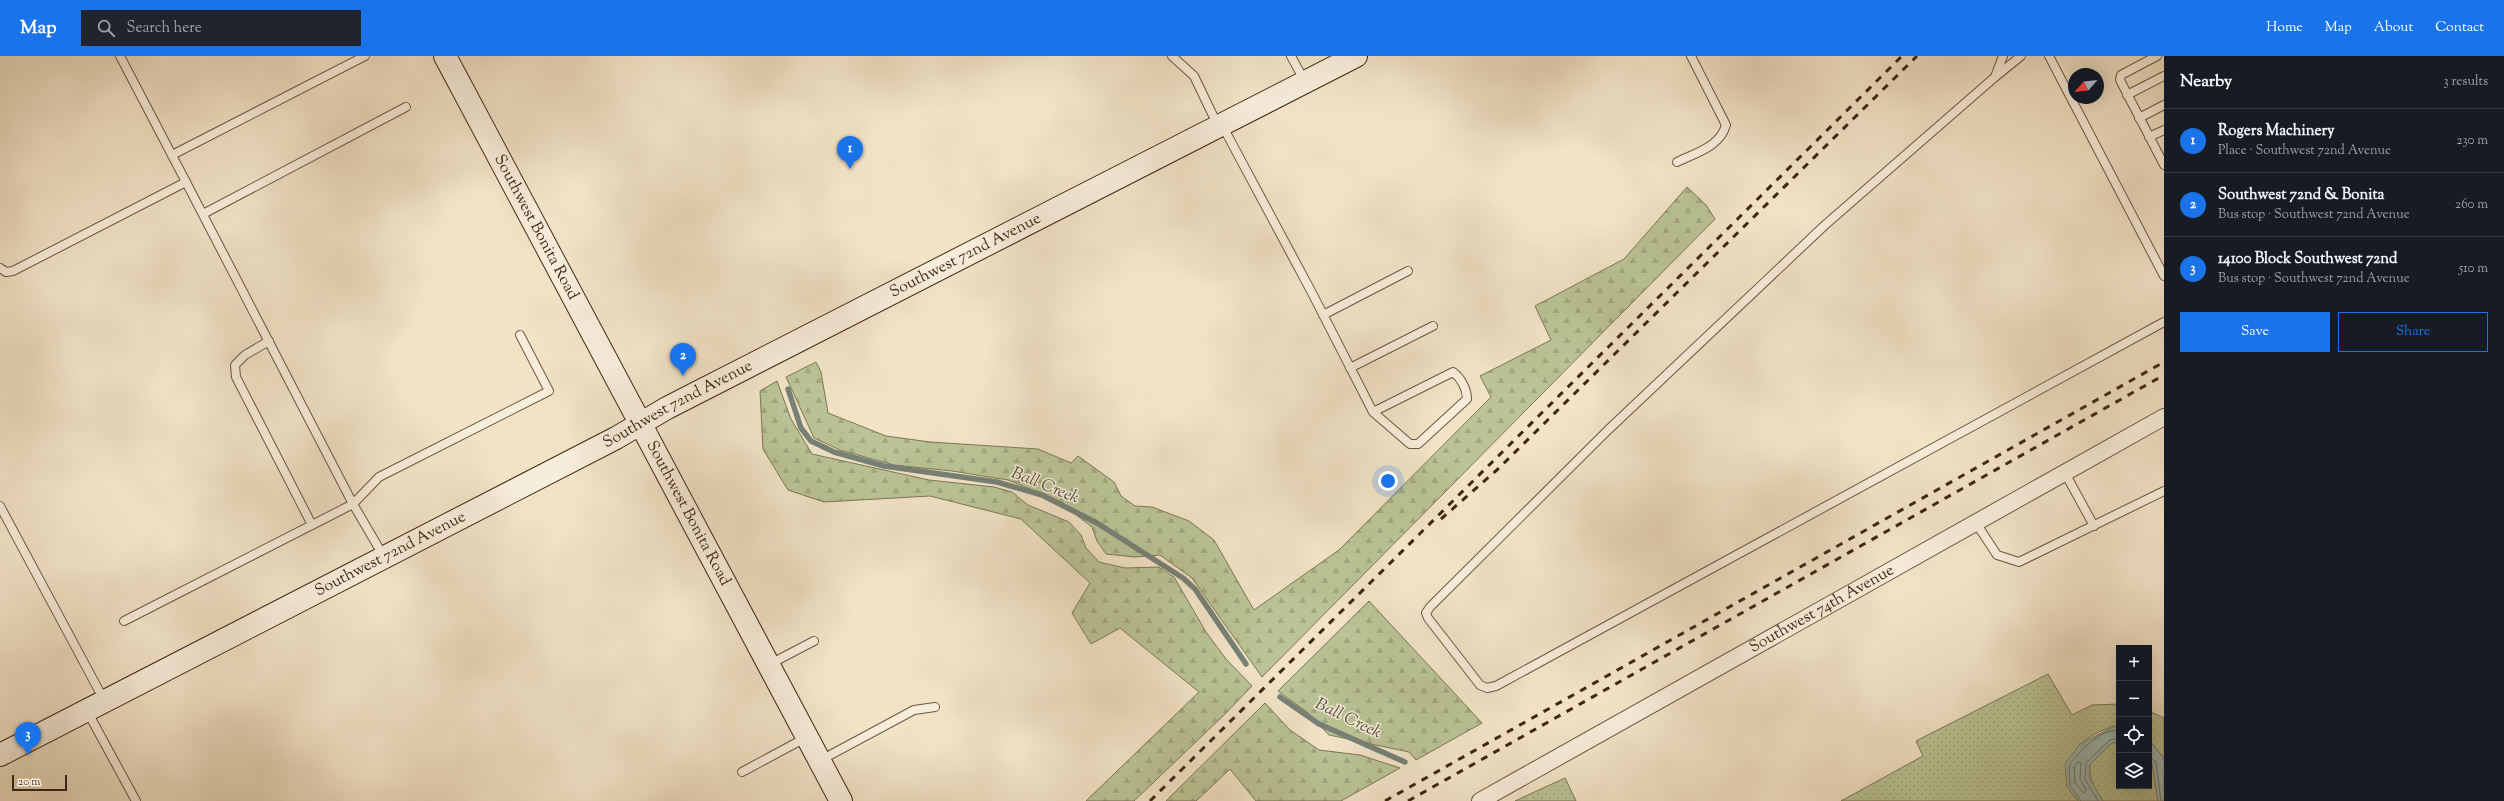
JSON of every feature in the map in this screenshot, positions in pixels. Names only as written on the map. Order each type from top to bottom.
[{"type":"main road","name":"Southwest Bonita Road","points":[[444,56],[641,423],[841,801]]},
{"type":"main road","name":"Southwest 72nd Avenue","points":[[0,755],[641,423],[1356,56]]},
{"type":"street","name":"Southwest 74th Avenue","points":[[1480,801],[2164,417]]},
{"type":"lane","points":[[120,56],[353,504],[384,557]]},
{"type":"lane","points":[[172,155],[365,56]]},
{"type":"lane","points":[[1172,56],[1194,76],[1323,315],[1373,412],[1410,444],[1418,444],[1467,399],[1467,392],[1458,376],[1452,372],[1373,412]]},
{"type":"lane","points":[[1291,56],[1305,82]]},
{"type":"lane","points":[[1677,162],[1714,143],[1724,133],[1726,125],[1692,56]]},
{"type":"lane","points":[[1995,77],[2003,56]]},
{"type":"lane","points":[[2021,56],[1825,225],[1608,430],[1430,607],[1426,613],[1428,618],[1480,685],[1487,688],[1496,686],[2164,322]]},
{"type":"lane","points":[[2049,56],[2164,276]]},
{"type":"lane","points":[[2157,56],[2121,75],[2120,80],[2149,137],[2161,153],[2164,165]]},
{"type":"lane","points":[[2127,95],[2164,76]]},
{"type":"lane","points":[[2139,118],[2164,105]]},
{"type":"lane","points":[[202,214],[406,107]]},
{"type":"lane","points":[[2149,137],[2164,130]]},
{"type":"lane","points":[[0,270],[13,271],[186,182]]},
{"type":"lane","points":[[1323,315],[1408,272]]},
{"type":"lane","points":[[1350,368],[1433,326]]},
{"type":"lane","points":[[124,620],[353,504],[379,477],[549,391],[520,335]]},
{"type":"lane","points":[[269,341],[245,355],[236,365],[236,377],[312,525]]},
{"type":"lane","points":[[2065,473],[2094,526]]},
{"type":"lane","points":[[1976,523],[1996,555],[2019,562],[2164,491]]},
{"type":"lane","points":[[0,506],[95,706],[136,801]]},
{"type":"lane","points":[[769,664],[814,641]]},
{"type":"lane","points":[[820,760],[914,710],[935,707]]},
{"type":"lane","points":[[742,772],[807,737]]},
{"type":"green space","points":[[1687,187],[1706,205],[1715,219],[1262,677],[1192,578],[1160,555],[1135,557],[1106,554],[1097,541],[1092,527],[1057,500],[1008,480],[952,471],[894,465],[840,450],[814,438],[786,377],[816,362],[821,372],[828,413],[886,436],[930,442],[1038,449],[1071,463],[1078,456],[1114,482],[1121,496],[1135,506],[1152,507],[1189,521],[1214,540],[1254,610],[1339,550],[1491,397],[1480,376],[1551,340],[1535,306],[1624,259]]},
{"type":"green space","points":[[777,381],[791,419],[812,454],[929,480],[994,487],[1012,492],[1028,505],[1069,522],[1081,535],[1086,548],[1099,562],[1125,568],[1159,567],[1174,577],[1206,632],[1226,659],[1252,686],[1224,715],[1134,801],[1086,801],[1199,692],[1120,628],[1091,644],[1072,613],[1090,583],[1021,519],[930,496],[824,502],[788,490],[763,449],[760,391]]},
{"type":"green space","points":[[1369,601],[1482,723],[1416,760],[1409,752],[1329,735],[1307,712],[1278,691]]},
{"type":"green space","points":[[2048,674],[2072,715],[2092,705],[2116,704],[2116,726],[2104,730],[2082,742],[2078,749],[2067,787],[2078,801],[1841,801],[1923,756],[1916,741]]},
{"type":"green space","points":[[1265,703],[1290,730],[1319,750],[1360,755],[1400,768],[1341,801],[1256,801],[1230,769],[1196,801],[1166,801]]},
{"type":"green space","points":[[2152,712],[2164,718],[2164,759],[2152,744]]},
{"type":"green space","points":[[2116,742],[2116,789],[2152,789],[2152,763],[2158,801],[2103,801],[2093,784],[2090,775],[2090,764],[2112,743]]},
{"type":"green space","points":[[1565,778],[1576,801],[1515,801]]},
{"type":"water","points":[[2116,726],[2116,742],[2112,743],[2090,764],[2089,778],[2103,801],[2078,801],[2067,787],[2065,764],[2080,744]]},
{"type":"water","points":[[2152,744],[2164,759],[2164,801],[2158,801],[2152,763]]},
{"type":"waterway","name":"Ball Creek","points":[[788,389],[801,428],[811,441],[834,452],[884,466],[997,482],[1042,495],[1097,523],[1183,578],[1195,589],[1246,664]]},
{"type":"waterway","name":"Ball Creek","points":[[1280,697],[1319,724],[1405,762]]},
{"type":"railway","points":[[1150,801],[1902,56]]},
{"type":"railway","points":[[1441,519],[1498,469],[1917,56]]},
{"type":"railway","points":[[1385,801],[2164,362]]},
{"type":"railway","points":[[1408,801],[2164,375]]},
{"type":"place","name":"Rogers Machinery","points":[[850,169]]},
{"type":"place","name":"Southwest 72nd & Bonita","points":[[683,376]]},
{"type":"place","name":"14100 Block Southwest 72nd","points":[[28,755]]}]
